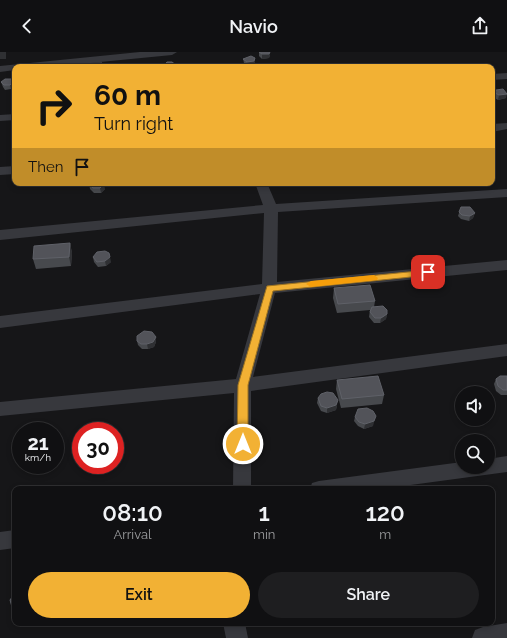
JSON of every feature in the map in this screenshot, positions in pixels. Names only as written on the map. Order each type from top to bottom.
[{"type":"street","points":[[47,64],[172,52]]},
{"type":"street","points":[[0,69],[12,68]]},
{"type":"street","points":[[495,77],[507,76]]},
{"type":"street","points":[[0,118],[12,117]]},
{"type":"street","points":[[495,128],[507,126]]},
{"type":"street","points":[[0,171],[12,170]]},
{"type":"street","points":[[242,486],[243,385],[270,288],[271,208],[262,186]]},
{"type":"street","points":[[0,235],[271,208],[507,193]]},
{"type":"street","points":[[0,322],[270,288],[507,265]]},
{"type":"street","points":[[0,409],[243,385],[507,350]]},
{"type":"street","points":[[495,466],[507,464]]},
{"type":"street","points":[[342,486],[455,471]]},
{"type":"street","points":[[0,541],[12,539]]},
{"type":"street","points":[[235,626],[237,638]]},
{"type":"street","points":[[484,638],[507,634]]},
{"type":"building","points":[[259,52],[270,52],[269,54],[262,54]]},
{"type":"building","points":[[251,56],[255,58],[254,61],[247,62],[243,59]]},
{"type":"building","points":[[167,62],[172,62],[175,64],[165,64]]},
{"type":"building","points":[[102,63],[102,64],[75,64]]},
{"type":"building","points":[[5,79],[12,79],[12,84],[10,85],[4,85],[1,82]]},
{"type":"building","points":[[503,89],[507,94],[499,95],[495,93],[496,90]]},
{"type":"building","points":[[91,186],[102,186],[100,188],[93,188]]},
{"type":"building","points":[[461,207],[470,207],[475,213],[470,216],[462,215],[459,212]]},
{"type":"building","points":[[70,243],[69,257],[33,259],[34,246]]},
{"type":"building","points":[[105,251],[109,253],[110,257],[105,261],[97,262],[93,257],[97,252]]},
{"type":"building","points":[[370,285],[375,301],[338,304],[334,288]]},
{"type":"building","points":[[383,306],[387,310],[387,314],[381,318],[375,318],[370,312],[372,307]]},
{"type":"building","points":[[144,331],[152,332],[156,337],[153,342],[141,344],[137,341],[137,336]]},
{"type":"building","points":[[378,376],[384,395],[342,399],[337,380]]},
{"type":"building","points":[[500,376],[507,376],[507,390],[503,390],[498,386],[496,379]]},
{"type":"building","points":[[327,392],[333,393],[338,400],[336,405],[327,408],[321,406],[318,398],[321,394]]},
{"type":"building","points":[[367,408],[373,411],[376,416],[374,421],[365,424],[359,422],[355,417],[358,409]]},
{"type":"slow traffic","points":[[311,284],[374,278]]},
{"type":"route","points":[[243,444],[243,385],[270,288],[428,272]]}]
